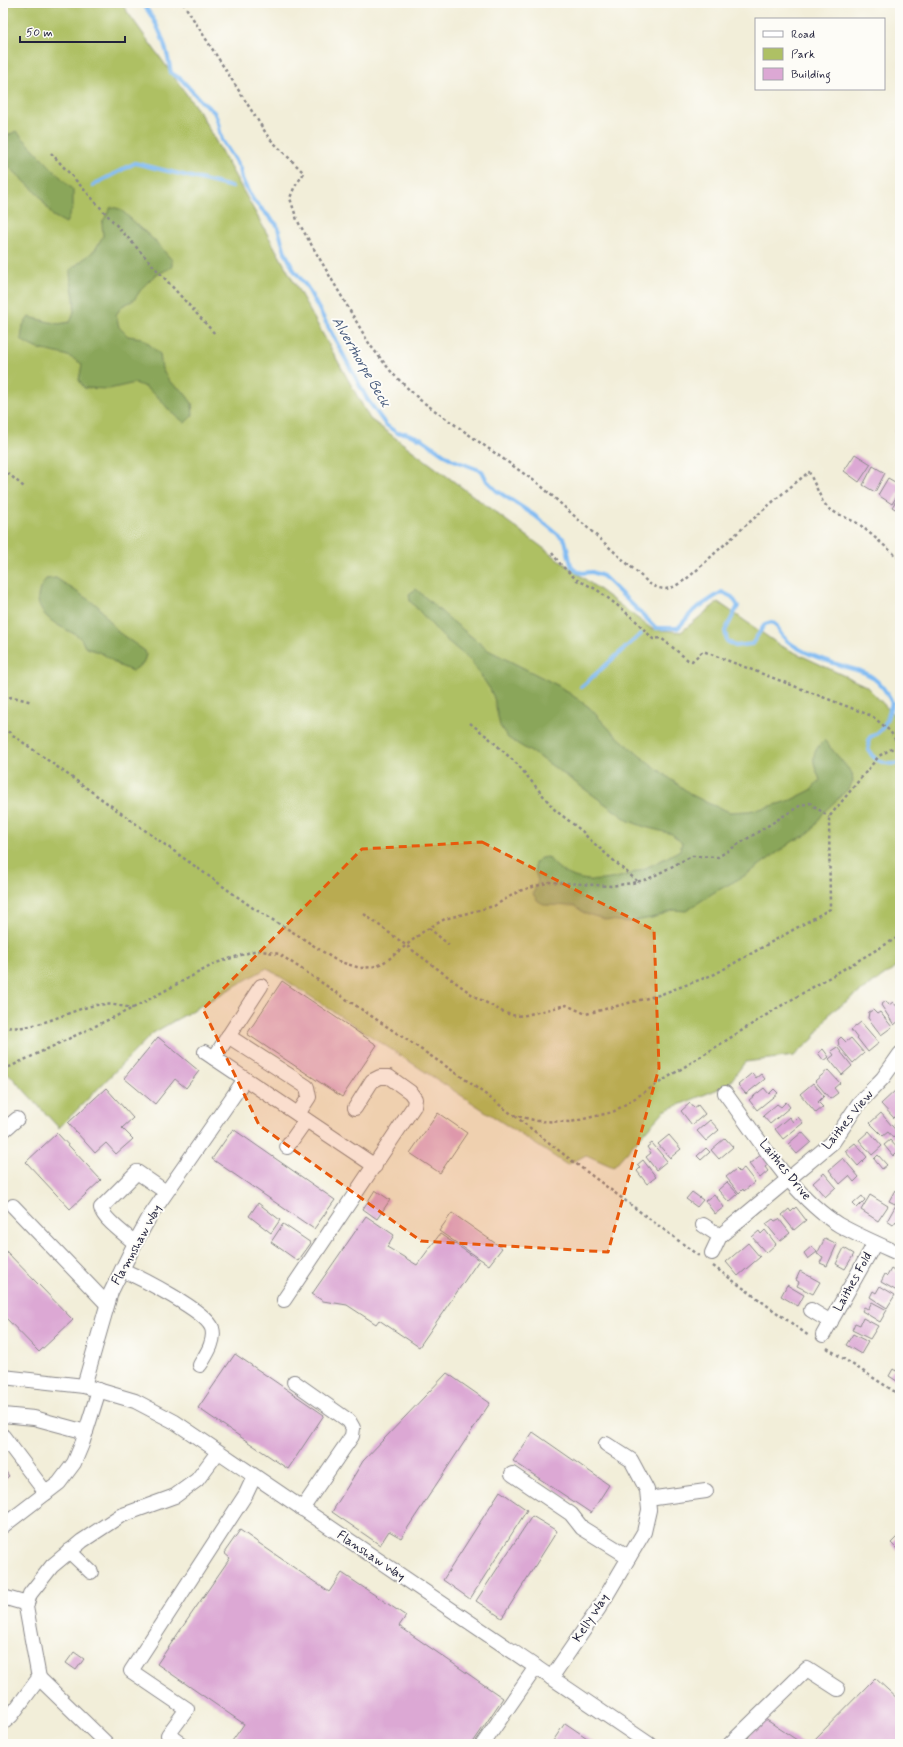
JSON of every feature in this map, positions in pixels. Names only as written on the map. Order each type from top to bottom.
[{"type":"street","points":[[261,986],[228,1036],[209,1055],[375,1166]]},
{"type":"street","points":[[228,1036],[307,1087],[309,1097],[302,1117],[287,1147]]},
{"type":"street","name":"Laithes View","points":[[720,1236],[833,1142],[860,1103],[883,1078],[900,1054]]},
{"type":"street","points":[[284,1300],[404,1122],[414,1106],[414,1099],[410,1092],[389,1077],[380,1077],[372,1081],[355,1108]]},
{"type":"street","name":"Flamnshaw Way","points":[[84,1386],[111,1292],[150,1216],[245,1079]]},
{"type":"street","name":"Laithes Drive","points":[[726,1093],[789,1180],[814,1206],[838,1224],[900,1254]]},
{"type":"street","points":[[3,1131],[17,1120]]},
{"type":"street","points":[[136,1244],[107,1218],[101,1208],[137,1172],[166,1192]]},
{"type":"street","points":[[13,1206],[107,1304]]},
{"type":"street","points":[[703,1225],[720,1236],[712,1253]]},
{"type":"street","name":"Laithes Fold","points":[[823,1335],[875,1243]]},
{"type":"street","points":[[122,1270],[146,1280],[205,1318],[212,1327],[213,1335],[211,1345],[200,1365]]},
{"type":"street","name":"Laithes Fold","points":[[811,1310],[831,1322]]},
{"type":"street","name":"Flanshaw Way","points":[[3,1377],[84,1386],[135,1401],[175,1422],[649,1744]]},
{"type":"street","points":[[294,1382],[349,1421],[353,1428],[352,1436],[302,1509]]},
{"type":"street","points":[[3,1526],[59,1483],[74,1463],[86,1432],[99,1390]]},
{"type":"street","points":[[3,1415],[34,1418],[86,1432]]},
{"type":"street","points":[[3,1436],[46,1493]]},
{"type":"street","name":"Kelly Way","points":[[551,1678],[599,1608],[644,1532],[649,1510],[647,1490],[631,1460],[606,1444]]},
{"type":"street","points":[[107,1744],[38,1678],[26,1607],[30,1594],[52,1566],[82,1541],[120,1516],[175,1496],[197,1480],[218,1452]]},
{"type":"street","points":[[512,1474],[572,1514],[582,1528],[629,1557]]},
{"type":"street","points":[[180,1744],[168,1735],[187,1709],[131,1671],[246,1494],[254,1477]]},
{"type":"street","points":[[648,1499],[706,1491]]},
{"type":"street","points":[[69,1552],[91,1572]]},
{"type":"street","points":[[3,1597],[27,1604]]},
{"type":"street","points":[[483,1744],[536,1667]]},
{"type":"street","points":[[730,1744],[807,1669],[838,1689]]},
{"type":"street","points":[[3,1723],[11,1716],[38,1678]]},
{"type":"path","points":[[183,3],[269,138],[304,173],[294,188],[290,198],[297,220],[370,345],[392,374],[420,400],[540,485],[650,584],[658,588],[667,589],[673,587],[704,564],[764,509],[809,472],[823,502],[830,510],[859,524],[900,559]]},
{"type":"path","points":[[51,153],[216,335]]},
{"type":"path","points":[[3,469],[24,487]]},
{"type":"path","points":[[364,914],[474,996],[506,1013],[516,1016],[566,1005],[586,1014],[659,995],[715,974],[830,909],[829,817],[879,756],[891,749],[900,748],[890,731],[872,716],[703,651],[692,662],[688,660],[661,638],[653,639],[636,621],[603,594],[578,580],[565,569],[552,553]]},
{"type":"path","points":[[3,698],[13,697],[32,702]]},
{"type":"path","points":[[470,723],[489,738],[518,765],[555,810],[582,831],[637,881]]},
{"type":"path","points":[[3,728],[228,891],[337,961],[360,968],[382,964],[429,928],[444,919],[494,906],[519,891],[550,882],[611,886],[648,879],[692,856],[718,856],[801,805],[810,803],[829,817]]},
{"type":"path","points":[[429,928],[449,945]]},
{"type":"path","points":[[3,1070],[133,1008],[216,963],[256,950],[279,954],[399,1034],[513,1115],[538,1121],[571,1122],[613,1112],[779,1007],[900,936]]},
{"type":"path","points":[[3,1026],[21,1027],[34,1025],[96,1005],[114,1005],[133,1008]]},
{"type":"highlighted area","points":[[482,842],[654,930],[659,1068],[608,1252],[421,1241],[259,1125],[203,1009],[362,849]]},
{"type":"green space","points":[[3,3],[121,3],[200,113],[370,419],[652,629],[681,632],[718,602],[781,646],[866,686],[900,721],[900,965],[831,1012],[813,1039],[794,1056],[745,1062],[728,1085],[664,1111],[613,1167],[586,1155],[567,1165],[267,968],[153,1033],[59,1128],[9,1074],[3,1077]]},
{"type":"green space","points":[[3,3],[6,3],[8,23],[3,79]]},
{"type":"green space","points":[[16,131],[73,190],[73,207],[66,223],[53,216],[39,195],[3,161],[3,138]]},
{"type":"green space","points":[[111,207],[120,209],[154,240],[172,260],[172,267],[153,277],[142,288],[134,300],[122,306],[116,315],[119,327],[128,336],[142,338],[160,354],[162,369],[170,382],[183,391],[192,403],[193,415],[185,423],[169,410],[159,398],[145,387],[135,383],[109,389],[84,388],[79,380],[82,364],[65,355],[31,346],[21,339],[23,325],[29,317],[58,324],[70,322],[74,309],[74,296],[70,270],[95,250],[103,236],[102,223]]},
{"type":"green space","points":[[56,578],[98,606],[118,632],[145,651],[146,655],[143,664],[132,671],[120,666],[103,654],[85,647],[80,638],[50,620],[40,608],[38,595],[46,579]]},
{"type":"green space","points":[[416,589],[446,616],[488,650],[559,686],[589,707],[611,731],[640,756],[692,795],[710,804],[730,812],[749,811],[791,800],[811,790],[820,780],[814,763],[814,755],[819,745],[824,740],[852,773],[853,782],[847,790],[824,812],[812,830],[805,836],[795,840],[746,875],[713,893],[686,911],[674,910],[652,918],[629,922],[607,920],[584,913],[575,906],[546,905],[538,901],[533,894],[538,881],[535,871],[535,862],[541,858],[548,857],[562,871],[578,878],[595,880],[612,879],[648,867],[680,850],[682,843],[672,834],[629,821],[544,760],[508,738],[500,726],[494,698],[490,689],[471,661],[444,638],[410,601],[409,594]]},
{"type":"building","points":[[900,424],[900,437],[894,432]]},
{"type":"building","points":[[855,454],[871,464],[859,482],[844,471]]},
{"type":"building","points":[[873,466],[885,473],[875,492],[863,485]]},
{"type":"building","points":[[888,478],[900,485],[900,491],[892,504],[878,495]]},
{"type":"building","points":[[900,495],[900,512],[892,507]]},
{"type":"building","points":[[282,981],[377,1045],[342,1097],[247,1034]]},
{"type":"building","points":[[886,1001],[889,1005],[893,1002],[900,1010],[900,1020],[894,1025],[881,1005]]},
{"type":"building","points":[[873,1010],[877,1014],[880,1012],[892,1027],[881,1035],[868,1018],[869,1012]]},
{"type":"building","points":[[861,1022],[879,1043],[868,1052],[851,1030]]},
{"type":"building","points":[[158,1037],[199,1071],[186,1088],[175,1079],[155,1104],[124,1078]]},
{"type":"building","points":[[841,1037],[846,1042],[851,1038],[864,1053],[853,1063],[839,1046],[838,1040]]},
{"type":"building","points":[[837,1047],[852,1066],[842,1075],[829,1059],[834,1055],[831,1051]]},
{"type":"building","points":[[823,1049],[829,1057],[824,1061],[818,1053]]},
{"type":"building","points":[[828,1070],[840,1083],[834,1088],[838,1093],[830,1099],[815,1081]]},
{"type":"building","points":[[752,1073],[756,1078],[761,1074],[765,1079],[746,1094],[738,1085]]},
{"type":"building","points":[[813,1083],[824,1096],[818,1102],[823,1107],[816,1113],[800,1094]]},
{"type":"building","points":[[106,1088],[133,1118],[122,1128],[133,1139],[116,1154],[106,1143],[95,1153],[68,1123]]},
{"type":"building","points":[[764,1088],[769,1094],[774,1089],[778,1093],[757,1110],[749,1100]]},
{"type":"building","points":[[896,1090],[900,1094],[900,1112],[894,1118],[881,1104]]},
{"type":"building","points":[[786,1102],[790,1107],[770,1124],[763,1116],[777,1104],[781,1107]]},
{"type":"building","points":[[690,1103],[694,1108],[698,1105],[705,1114],[692,1125],[681,1111]]},
{"type":"building","points":[[438,1113],[467,1133],[440,1173],[410,1153]]},
{"type":"building","points":[[881,1113],[898,1133],[893,1138],[888,1132],[883,1136],[870,1123]]},
{"type":"building","points":[[789,1117],[793,1122],[798,1117],[803,1123],[783,1139],[775,1129]]},
{"type":"building","points":[[710,1120],[719,1130],[706,1141],[697,1131]]},
{"type":"building","points":[[900,1120],[900,1132],[894,1125]]},
{"type":"building","points":[[233,1129],[335,1200],[314,1229],[212,1159]]},
{"type":"building","points":[[869,1131],[882,1146],[872,1155],[859,1140]]},
{"type":"building","points":[[802,1132],[811,1142],[797,1154],[788,1144]]},
{"type":"building","points":[[57,1133],[101,1180],[70,1209],[26,1162]]},
{"type":"building","points":[[669,1135],[681,1149],[670,1158],[658,1144]]},
{"type":"building","points":[[725,1138],[733,1147],[719,1159],[711,1150]]},
{"type":"building","points":[[890,1140],[899,1150],[893,1156],[884,1145]]},
{"type":"building","points":[[652,1143],[667,1161],[656,1170],[646,1157],[651,1153],[647,1147]]},
{"type":"building","points":[[855,1143],[867,1157],[858,1166],[845,1151]]},
{"type":"building","points":[[706,1148],[710,1152],[701,1160],[697,1156]]},
{"type":"building","points":[[762,1154],[770,1163],[765,1167],[768,1171],[760,1178],[749,1164]]},
{"type":"building","points":[[878,1155],[887,1165],[882,1169],[874,1159]]},
{"type":"building","points":[[843,1158],[859,1177],[854,1182],[849,1176],[840,1184],[829,1170]]},
{"type":"building","points":[[643,1160],[656,1177],[647,1184],[637,1171],[640,1168],[637,1165]]},
{"type":"building","points":[[744,1168],[755,1182],[739,1193],[726,1177],[736,1169],[739,1172]]},
{"type":"building","points":[[824,1173],[836,1187],[825,1197],[813,1183]]},
{"type":"building","points":[[727,1182],[738,1194],[729,1202],[718,1190]]},
{"type":"building","points":[[375,1190],[390,1200],[377,1219],[363,1209]]},
{"type":"building","points":[[895,1190],[900,1195],[895,1204],[889,1201]]},
{"type":"building","points":[[692,1192],[703,1200],[697,1207],[686,1199]]},
{"type":"building","points":[[714,1194],[724,1207],[715,1214],[705,1201]]},
{"type":"building","points":[[870,1195],[888,1206],[878,1221],[861,1210]]},
{"type":"building","points":[[862,1196],[865,1200],[857,1208],[853,1204]]},
{"type":"building","points":[[258,1203],[280,1220],[271,1233],[249,1216]]},
{"type":"building","points":[[897,1203],[900,1204],[900,1224],[896,1221],[893,1225],[887,1221]]},
{"type":"building","points":[[796,1207],[806,1220],[794,1230],[782,1215],[789,1209],[791,1212]]},
{"type":"building","points":[[452,1213],[502,1248],[489,1265],[439,1231]]},
{"type":"building","points":[[366,1216],[394,1235],[387,1247],[417,1265],[440,1234],[479,1260],[419,1347],[379,1320],[376,1324],[347,1305],[323,1301],[312,1294]]},
{"type":"building","points":[[773,1219],[775,1221],[779,1219],[790,1233],[780,1241],[766,1224]]},
{"type":"building","points":[[283,1224],[311,1243],[298,1261],[271,1242]]},
{"type":"building","points":[[765,1230],[776,1244],[766,1253],[752,1237],[759,1231],[761,1234]]},
{"type":"building","points":[[825,1238],[837,1244],[827,1266],[820,1263],[823,1257],[817,1254]]},
{"type":"building","points":[[748,1243],[760,1257],[738,1276],[726,1262]]},
{"type":"building","points":[[812,1246],[817,1252],[808,1259],[804,1253]]},
{"type":"building","points":[[3,1248],[73,1320],[39,1352],[3,1315]]},
{"type":"building","points":[[844,1248],[854,1254],[845,1269],[836,1264]]},
{"type":"building","points":[[891,1269],[900,1275],[900,1285],[897,1291],[881,1282],[885,1274],[887,1276]]},
{"type":"building","points":[[800,1271],[820,1282],[813,1294],[797,1286],[799,1282],[796,1280]]},
{"type":"building","points":[[787,1285],[804,1295],[798,1306],[781,1296]]},
{"type":"building","points":[[880,1286],[895,1295],[887,1308],[870,1297],[873,1291],[876,1293]]},
{"type":"building","points":[[872,1302],[887,1310],[880,1322],[862,1311],[864,1307],[868,1309]]},
{"type":"building","points":[[863,1318],[878,1326],[870,1339],[852,1330],[855,1323],[860,1325]]},
{"type":"building","points":[[853,1334],[868,1342],[861,1354],[846,1345]]},
{"type":"building","points":[[235,1354],[324,1415],[288,1469],[198,1408]]},
{"type":"building","points":[[900,1364],[900,1383],[889,1376],[893,1369],[896,1371]]},
{"type":"building","points":[[447,1373],[490,1403],[401,1538],[389,1531],[380,1545],[332,1512],[363,1461]]},
{"type":"building","points":[[533,1432],[609,1485],[591,1513],[513,1461]]},
{"type":"building","points":[[3,1468],[9,1476],[3,1481]]},
{"type":"building","points":[[500,1491],[527,1510],[470,1599],[443,1580]]},
{"type":"building","points":[[532,1516],[557,1531],[502,1618],[476,1601]]},
{"type":"building","points":[[240,1530],[329,1592],[342,1573],[406,1616],[399,1626],[503,1698],[472,1744],[230,1744],[244,1724],[157,1664],[230,1558],[224,1553]]},
{"type":"building","points":[[900,1534],[900,1552],[891,1543]]},
{"type":"building","points":[[74,1652],[84,1659],[76,1670],[66,1663]]},
{"type":"building","points":[[875,1678],[900,1701],[900,1744],[810,1744]]},
{"type":"building","points":[[762,1717],[803,1744],[744,1744]]},
{"type":"building","points":[[565,1723],[596,1744],[551,1744]]},
{"type":"waterway","name":"Alverthorpe Beck","points":[[142,3],[158,27],[165,45],[171,73],[181,79],[201,101],[214,112],[222,140],[240,168],[242,179],[248,191],[254,201],[277,225],[285,252],[294,270],[307,287],[367,399],[386,425],[397,433],[405,433],[422,439],[451,459],[482,471],[487,481],[497,491],[534,515],[565,540],[571,565],[576,571],[582,573],[592,572],[603,576],[656,628],[678,628],[694,610],[722,592],[732,597],[738,606],[725,631],[727,641],[735,646],[752,644],[765,624],[772,622],[777,626],[781,634],[796,647],[817,657],[869,675],[876,680],[886,692],[892,703],[883,728],[870,737],[868,744],[869,750],[871,755],[881,762],[894,764],[900,763]]},
{"type":"waterway","points":[[93,185],[135,163],[232,187]]},
{"type":"waterway","points":[[581,687],[641,634]]}]
